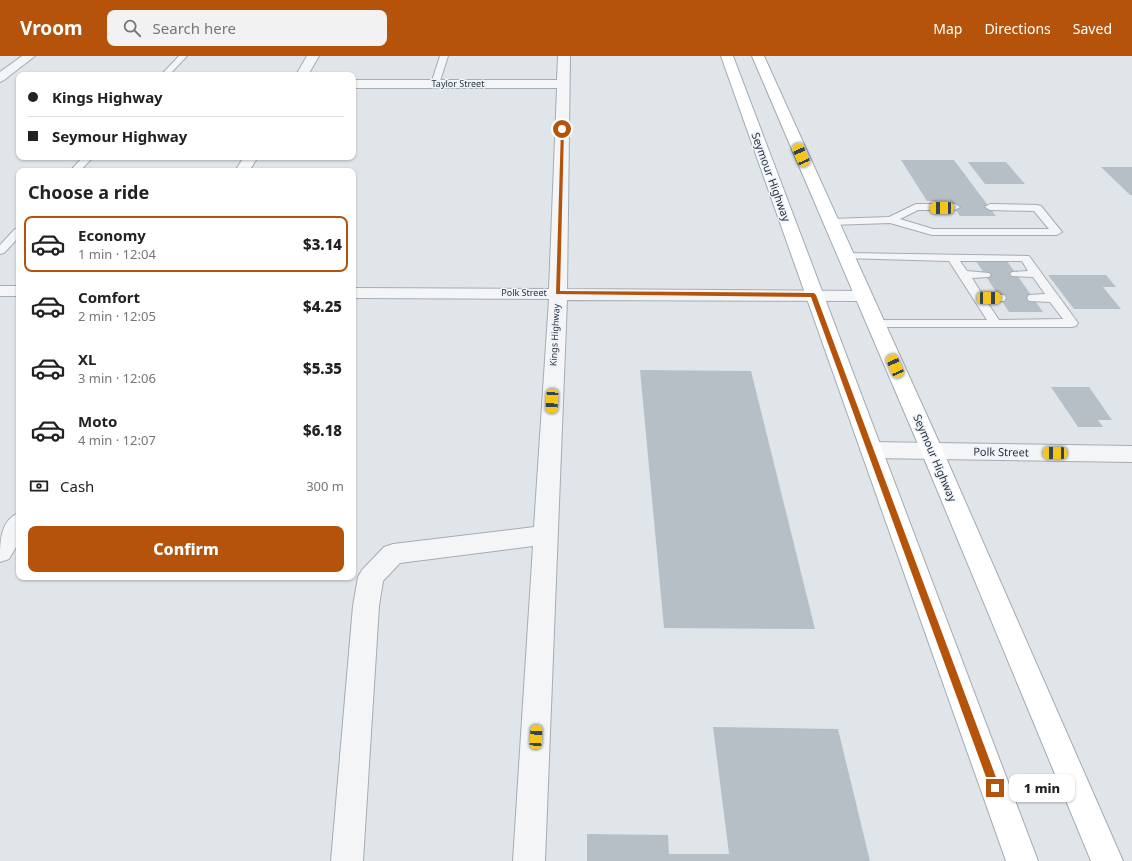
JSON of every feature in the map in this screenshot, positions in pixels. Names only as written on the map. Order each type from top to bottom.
[{"type":"main road","name":"Seymour Highway","points":[[727,56],[754,84],[831,222],[932,451],[1107,861]]},
{"type":"main road","name":"Seymour Highway","points":[[758,56],[754,84],[814,295],[1022,861]]},
{"type":"street","points":[[0,78],[29,56]]},
{"type":"street","points":[[304,72],[313,56]]},
{"type":"street","name":"Kings Highway","points":[[529,861],[558,293],[564,56]]},
{"type":"street","points":[[0,83],[13,83]]},
{"type":"street","name":"Taylor Street","points":[[356,84],[563,84]]},
{"type":"street","points":[[0,291],[16,291]]},
{"type":"street","name":"Polk Street","points":[[356,292],[863,296]]},
{"type":"street","name":"Polk Street","points":[[871,450],[1132,454]]},
{"type":"street","points":[[0,552],[16,527]]},
{"type":"street","points":[[347,861],[366,606],[371,577],[392,554],[471,543],[546,535]]},
{"type":"lane","points":[[168,72],[183,56]]},
{"type":"lane","points":[[436,84],[444,56]]},
{"type":"lane","points":[[78,168],[85,160]]},
{"type":"lane","points":[[831,222],[892,220],[932,232],[1057,232],[1038,208],[990,207]]},
{"type":"lane","points":[[892,220],[916,208],[955,208]]},
{"type":"lane","points":[[0,251],[16,234]]},
{"type":"lane","points":[[846,256],[1025,258],[1072,323],[876,324]]},
{"type":"lane","points":[[953,258],[995,323]]},
{"type":"lane","points":[[964,274],[985,275]]},
{"type":"lane","points":[[1016,274],[1037,274]]},
{"type":"lane","points":[[978,298],[1000,298]]},
{"type":"lane","points":[[1033,298],[1055,298]]},
{"type":"building","points":[[901,160],[954,160],[996,216],[960,216],[950,201],[927,201]]},
{"type":"building","points":[[968,162],[1006,162],[1025,184],[985,184]]},
{"type":"building","points":[[1101,167],[1132,167],[1132,195],[1130,195]]},
{"type":"building","points":[[976,261],[1007,261],[1043,312],[1009,312]]},
{"type":"building","points":[[1048,275],[1106,275],[1116,287],[1103,287],[1121,309],[1074,309]]},
{"type":"building","points":[[640,370],[751,371],[815,629],[664,628]]},
{"type":"building","points":[[1051,387],[1089,387],[1112,420],[1098,420],[1103,427],[1078,427]]},
{"type":"building","points":[[713,727],[838,729],[870,861],[587,861],[587,834],[668,835],[669,854],[729,854]]},
{"type":"route","points":[[562,129],[558,293],[814,295],[995,788]]}]
